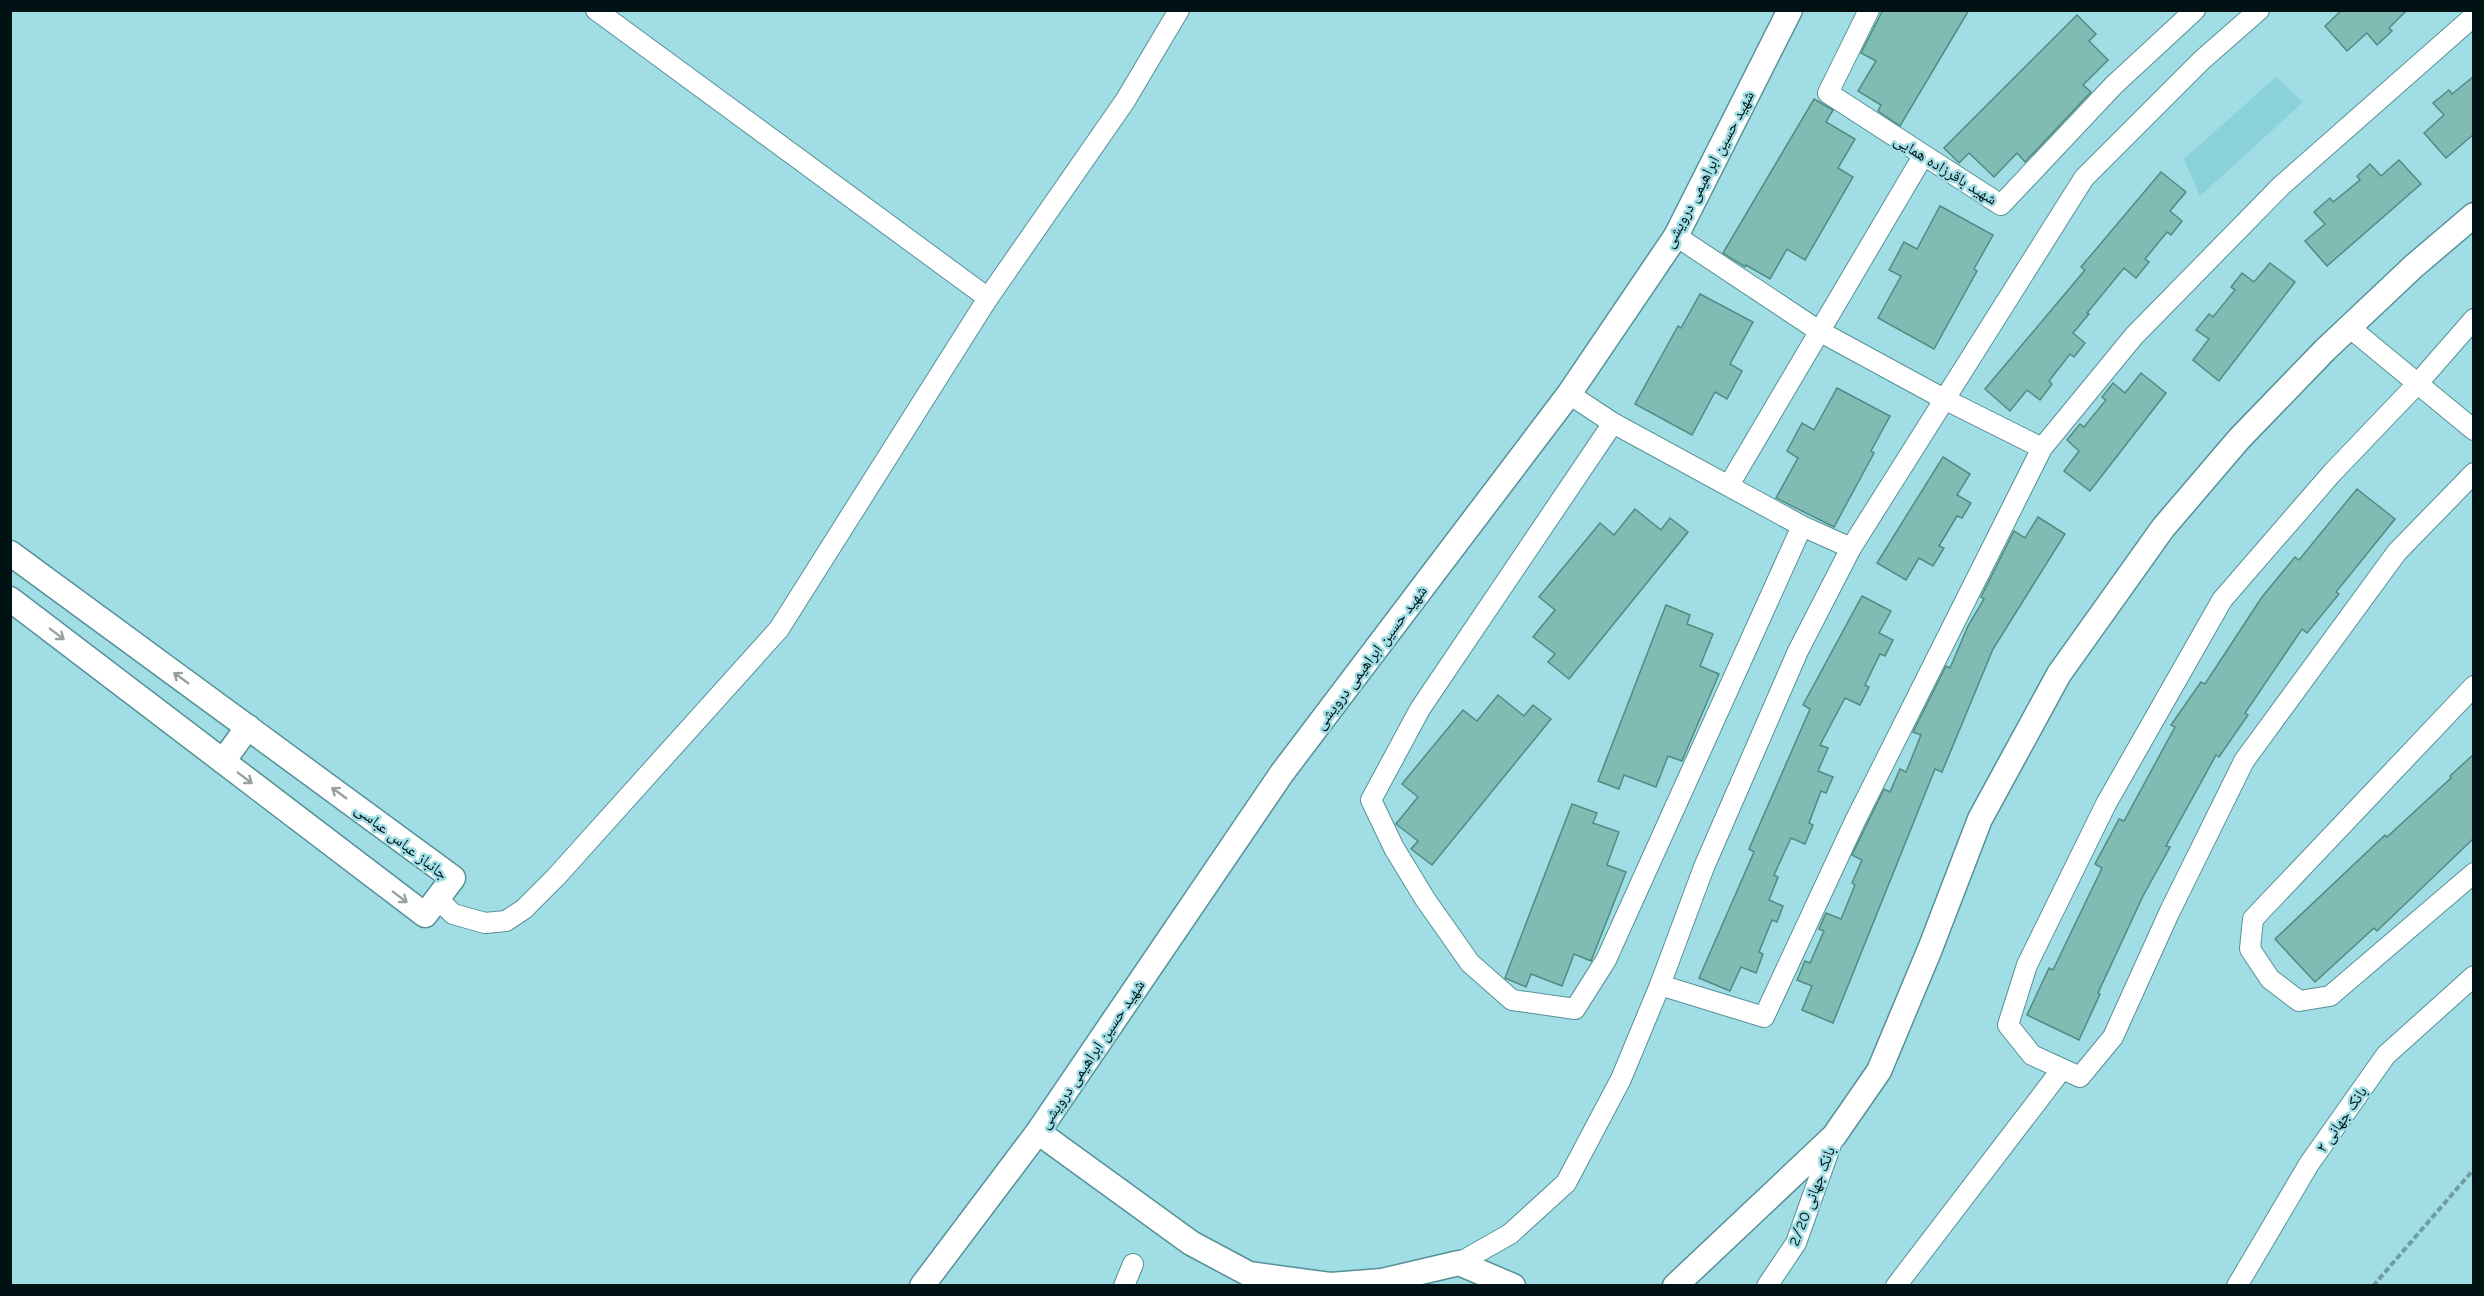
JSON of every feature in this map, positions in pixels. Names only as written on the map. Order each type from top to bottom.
[{"type":"street","points":[[596,10],[988,298]]},
{"type":"street","points":[[438,899],[453,914],[485,923],[506,921],[524,909],[556,877],[779,629],[988,298],[1125,101],[1179,10]]},
{"type":"street","name":"شهید حسین ابراهیمی درویشی","points":[[922,1286],[1038,1132],[1281,773],[1569,394],[1676,236],[1790,10]]},
{"type":"street","name":"شهید باقرزاده همایی","points":[[1869,10],[1828,93],[2001,206],[2114,85],[2195,10]]},
{"type":"street","points":[[1038,1132],[1246,1280],[1330,1285],[1382,1281],[1459,1263],[1510,1234],[1566,1183],[1621,1079],[1660,985],[1704,867],[1798,651],[1851,548],[2084,178],[2202,60],[2259,10]]},
{"type":"street","points":[[1660,985],[1764,1017],[1855,821],[2042,448],[2134,336],[2281,186],[2474,16]]},
{"type":"street","points":[[1729,485],[1923,156]]},
{"type":"street","points":[[1675,1286],[1834,1136],[1879,1071],[1930,949],[1980,819],[2059,674],[2163,528],[2239,439],[2349,327],[2414,266],[2474,215]]},
{"type":"street","points":[[1676,236],[1819,331],[1944,399],[2042,448]]},
{"type":"street","points":[[2474,319],[2418,383],[2332,473],[2222,600],[2106,804],[2027,965],[2008,1025],[2032,1055],[2080,1077],[2113,1037],[2169,913],[2244,761],[2397,552],[2474,473]]},
{"type":"street","points":[[2349,327],[2474,430]]},
{"type":"street","points":[[1569,394],[1613,423],[1802,526],[1851,548]]},
{"type":"street","points":[[1613,423],[1420,709],[1371,800],[1394,848],[1425,899],[1470,963],[1512,1000],[1575,1009],[1606,960],[1802,526]]},
{"type":"street","name":"جانباز عباس عباسی","points":[[10,553],[453,879],[425,915],[10,599]]},
{"type":"street","points":[[2474,686],[2253,919],[2250,949],[2270,979],[2299,1001],[2330,996],[2474,873]]},
{"type":"street","points":[[223,761],[248,727]]},
{"type":"street","name":"بانک جهانی ۲","points":[[2236,1286],[2309,1164],[2386,1055],[2474,976]]},
{"type":"street","points":[[1896,1286],[2062,1069]]},
{"type":"street","name":"بانک جهانی 2/20","points":[[1767,1286],[1796,1244],[1834,1136]]},
{"type":"street","points":[[1459,1263],[1513,1286]]},
{"type":"street","points":[[1124,1286],[1132,1264]]},
{"type":"path","points":[[2373,1286],[2474,1169]]},
{"type":"shaded area","points":[[2276,77],[2303,102],[2200,196],[2184,159]]},
{"type":"building","points":[[1883,10],[1969,10],[1900,126],[1878,111],[1881,105],[1858,91],[1876,61],[1861,53]]},
{"type":"building","points":[[2342,10],[2407,10],[2389,28],[2392,31],[2377,45],[2367,33],[2347,51],[2325,26]]},
{"type":"building","points":[[2077,15],[2096,34],[2089,41],[2108,60],[2083,85],[2091,92],[2025,162],[2017,153],[1994,177],[1969,153],[1959,163],[1944,148]]},
{"type":"building","points":[[2474,76],[2474,134],[2446,158],[2424,133],[2444,115],[2433,103],[2449,90],[2452,94]]},
{"type":"building","points":[[1814,99],[1833,110],[1826,122],[1855,139],[1838,168],[1853,177],[1805,260],[1787,249],[1770,279],[1723,253]]},
{"type":"building","points":[[2399,160],[2421,184],[2327,266],[2305,241],[2325,224],[2314,212],[2330,198],[2333,202],[2360,180],[2357,176],[2370,164],[2381,176]]},
{"type":"building","points":[[2161,172],[2186,192],[2170,211],[2182,221],[2171,235],[2167,232],[2145,259],[2149,262],[2136,278],[2124,268],[2087,313],[2089,314],[2073,333],[2085,343],[2074,357],[2070,354],[2049,381],[2052,384],[2040,400],[2027,390],[2010,411],[1985,389],[2085,270],[2081,267]]},
{"type":"building","points":[[1940,206],[1993,235],[1974,269],[1977,271],[1934,349],[1878,318],[1901,276],[1889,270],[1904,242],[1917,249]]},
{"type":"building","points":[[2270,263],[2295,282],[2219,381],[2193,360],[2209,339],[2196,330],[2209,314],[2213,317],[2235,290],[2231,287],[2242,273],[2254,282]]},
{"type":"building","points":[[1700,294],[1753,322],[1730,364],[1742,371],[1727,399],[1715,392],[1692,435],[1635,404],[1678,326],[1681,328]]},
{"type":"building","points":[[2141,373],[2166,393],[2090,491],[2064,471],[2079,451],[2067,440],[2080,424],[2084,427],[2106,400],[2102,397],[2113,383],[2125,393]]},
{"type":"building","points":[[1837,388],[1890,416],[1871,451],[1874,453],[1834,527],[1776,498],[1798,458],[1787,451],[1802,423],[1814,430]]},
{"type":"building","points":[[1943,457],[1970,474],[1957,495],[1971,503],[1962,518],[1957,516],[1939,546],[1944,548],[1933,566],[1919,558],[1906,580],[1877,563]]},
{"type":"building","points":[[2357,489],[2395,519],[2336,592],[2339,594],[2307,633],[2302,629],[2245,713],[2248,715],[2219,757],[2216,755],[2166,846],[2170,847],[2143,896],[2079,1040],[2027,1015],[2049,968],[2053,970],[2102,868],[2095,864],[2119,819],[2124,821],[2175,727],[2171,725],[2201,682],[2205,684],[2262,597],[2295,557],[2299,560]]},
{"type":"building","points":[[1635,509],[1661,530],[1670,518],[1688,532],[1569,679],[1548,662],[1555,654],[1533,637],[1555,610],[1539,597],[1600,523],[1614,535]]},
{"type":"building","points":[[2038,517],[2065,534],[1993,649],[1942,772],[1935,769],[1833,1023],[1802,1010],[1812,986],[1797,980],[1805,961],[1810,963],[1824,931],[1819,929],[1826,913],[1841,919],[1862,860],[1852,855],[1884,789],[1890,792],[1900,769],[1906,772],[1921,735],[1913,732],[1946,666],[1950,668],[1968,626],[1984,599],[1981,597],[2014,531],[2025,538]]},
{"type":"building","points":[[1862,596],[1891,611],[1879,633],[1893,640],[1885,656],[1880,654],[1865,685],[1869,687],[1860,705],[1845,698],[1820,745],[1828,748],[1818,771],[1833,777],[1826,793],[1821,791],[1809,823],[1813,825],[1805,844],[1791,838],[1774,875],[1778,877],[1769,900],[1783,906],[1777,922],[1772,920],[1759,952],[1763,954],[1756,973],[1741,967],[1730,991],[1699,978],[1754,852],[1749,849],[1810,709],[1803,705]]},
{"type":"building","points":[[1666,605],[1690,615],[1687,624],[1713,634],[1700,666],[1719,674],[1682,761],[1668,756],[1656,787],[1624,775],[1619,789],[1598,781]]},
{"type":"building","points":[[1498,695],[1524,716],[1533,705],[1551,719],[1432,865],[1411,849],[1418,841],[1396,824],[1418,797],[1402,784],[1463,710],[1477,721]]},
{"type":"building","points":[[2474,754],[2474,838],[2377,931],[2374,928],[2315,982],[2275,939],[2385,835],[2387,837],[2451,778],[2450,776]]},
{"type":"building","points":[[1572,804],[1597,813],[1593,823],[1619,832],[1607,865],[1626,872],[1591,961],[1574,954],[1562,986],[1531,974],[1526,987],[1505,978]]}]
